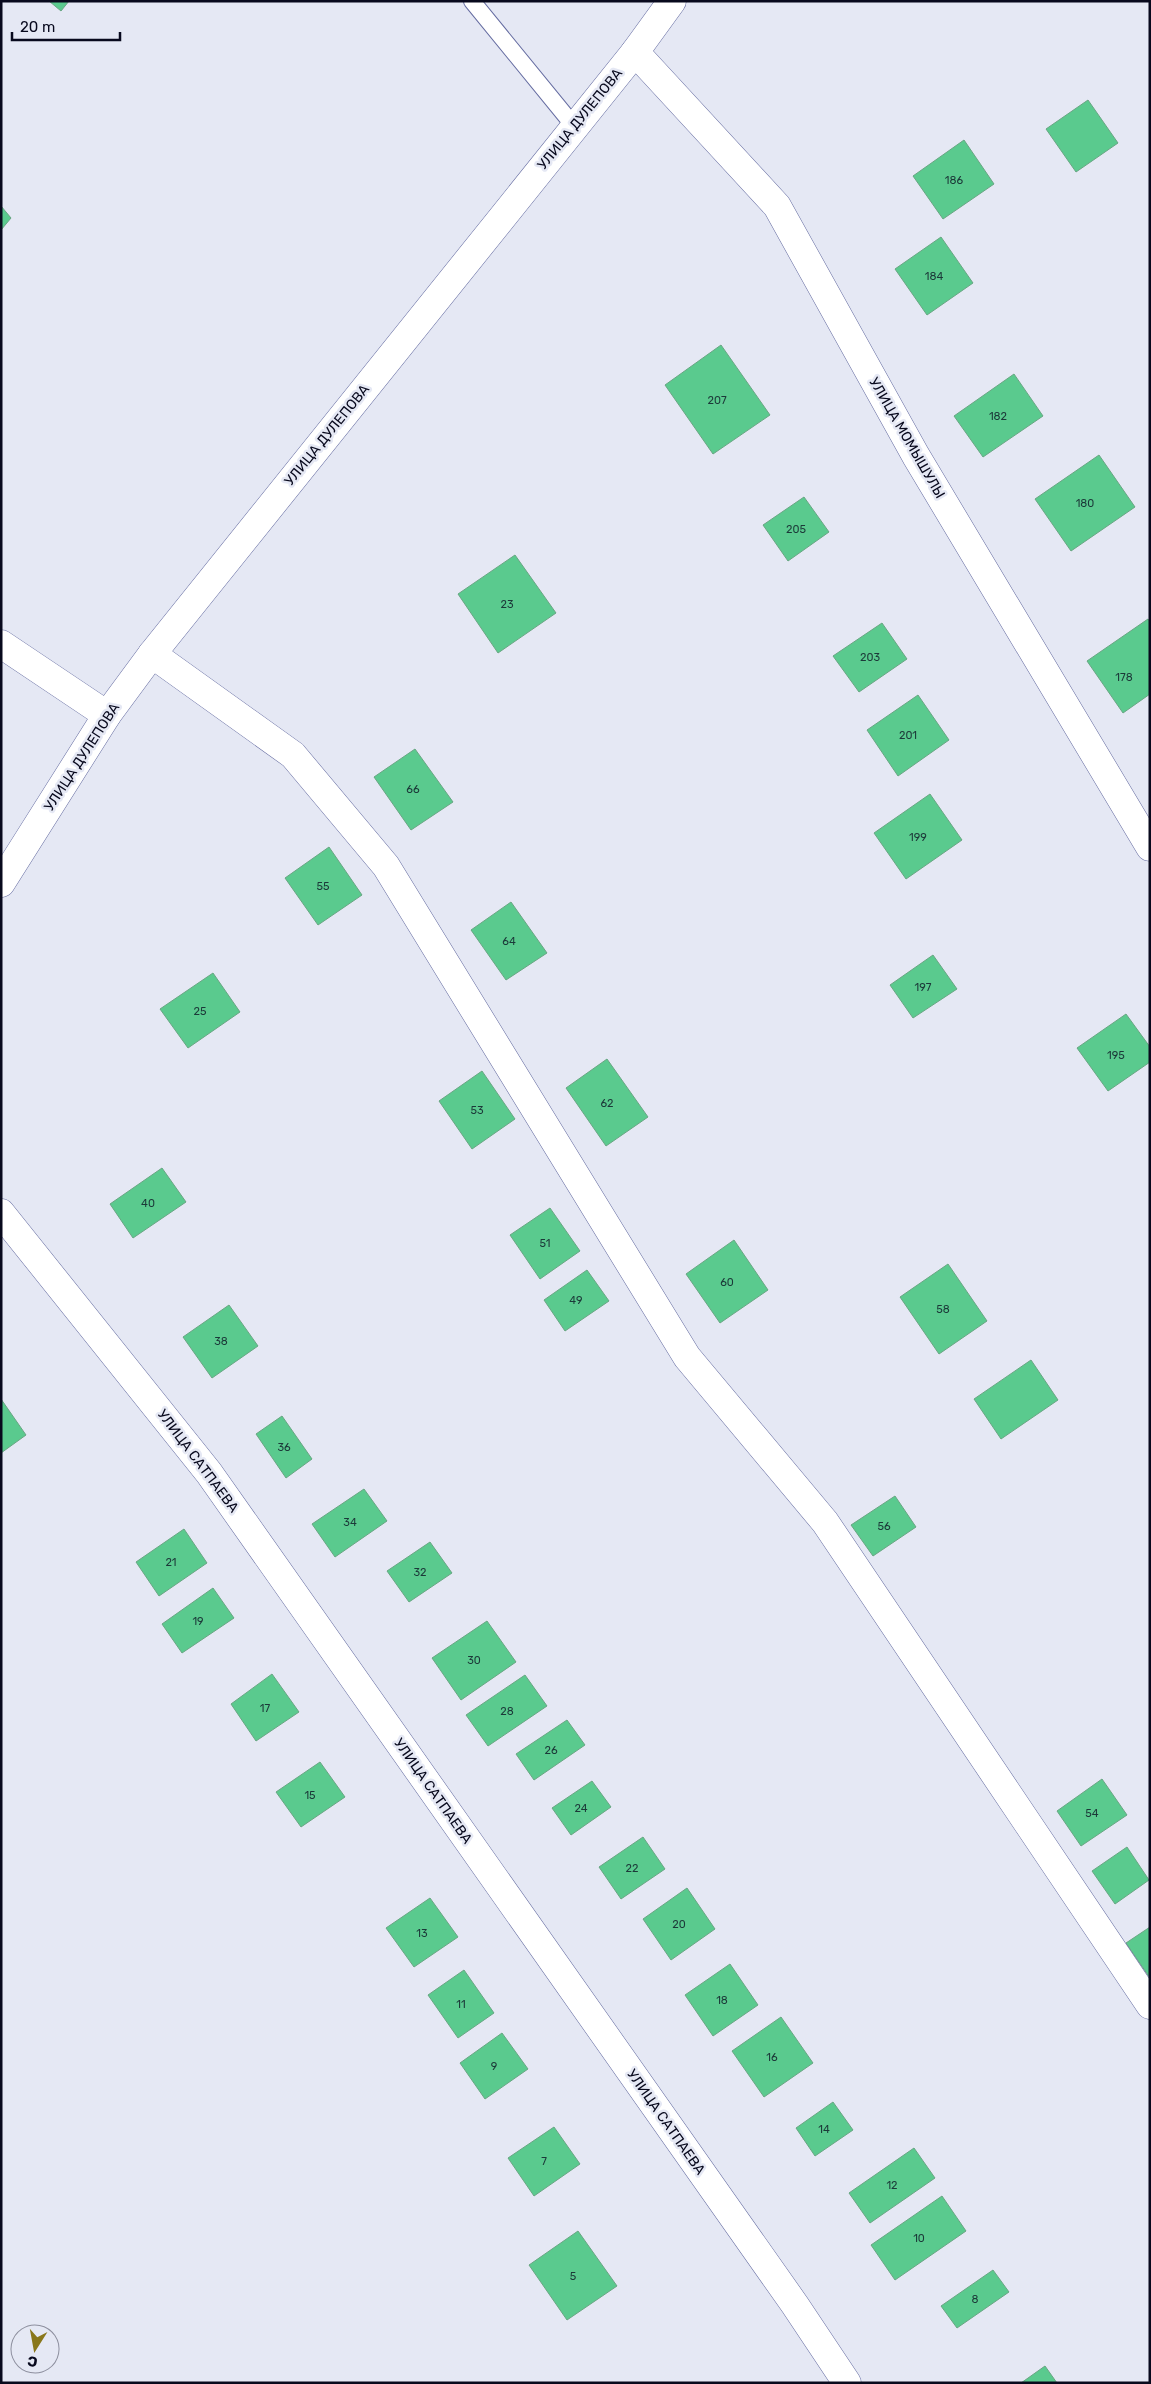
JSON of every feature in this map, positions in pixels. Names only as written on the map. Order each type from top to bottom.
[{"type":"street","name":"УЛИЦА ДУЛЕПОВА","points":[[1,884],[107,716],[152,654],[634,52],[672,1]]},
{"type":"street","name":"УЛИЦА МОМЫШУЛЫ","points":[[634,52],[777,206],[916,456],[1150,848]]},
{"type":"street","points":[[1,644],[107,716]]},
{"type":"street","points":[[152,654],[294,755],[386,866],[687,1357],[825,1522],[1150,2006]]},
{"type":"street","name":"УЛИЦА САТПАЕВА","points":[[1,1213],[209,1472],[795,2305],[846,2383]]},
{"type":"lane","points":[[472,1],[574,126]]},
{"type":"building","points":[[49,1],[69,1],[61,11]]},
{"type":"building","points":[[1088,100],[1118,143],[1076,172],[1046,129]]},
{"type":"building","points":[[964,140],[994,184],[943,219],[913,176]]},
{"type":"building","points":[[1,206],[11,218],[1,230]]},
{"type":"building","points":[[941,237],[973,283],[927,315],[895,269]]},
{"type":"building","points":[[721,345],[770,415],[713,454],[665,385]]},
{"type":"building","points":[[1014,374],[1043,416],[983,457],[954,416]]},
{"type":"building","points":[[1099,455],[1135,507],[1071,551],[1035,499]]},
{"type":"building","points":[[804,497],[829,532],[788,561],[763,525]]},
{"type":"building","points":[[515,555],[556,613],[498,653],[458,594]]},
{"type":"building","points":[[1148,619],[1150,622],[1150,694],[1123,713],[1087,661]]},
{"type":"building","points":[[882,623],[907,659],[859,692],[833,656]]},
{"type":"building","points":[[918,695],[949,740],[898,776],[867,730]]},
{"type":"building","points":[[415,749],[453,802],[411,830],[374,777]]},
{"type":"building","points":[[930,794],[962,840],[906,879],[874,833]]},
{"type":"building","points":[[329,847],[362,895],[318,925],[285,878]]},
{"type":"building","points":[[511,902],[547,953],[506,980],[471,930]]},
{"type":"building","points":[[933,955],[957,989],[913,1018],[890,985]]},
{"type":"building","points":[[213,973],[240,1012],[188,1048],[160,1009]]},
{"type":"building","points":[[1126,1014],[1150,1047],[1150,1062],[1108,1091],[1077,1048]]},
{"type":"building","points":[[607,1059],[648,1117],[606,1146],[566,1088]]},
{"type":"building","points":[[482,1071],[515,1119],[472,1149],[439,1101]]},
{"type":"building","points":[[162,1168],[186,1202],[133,1238],[110,1204]]},
{"type":"building","points":[[550,1208],[580,1251],[540,1279],[510,1235]]},
{"type":"building","points":[[734,1240],[768,1290],[720,1323],[686,1274]]},
{"type":"building","points":[[948,1264],[987,1321],[939,1354],[900,1297]]},
{"type":"building","points":[[587,1270],[609,1301],[565,1331],[544,1300]]},
{"type":"building","points":[[229,1305],[258,1346],[212,1378],[183,1337]]},
{"type":"building","points":[[1031,1360],[1058,1400],[1001,1439],[974,1399]]},
{"type":"building","points":[[1,1399],[26,1435],[1,1453]]},
{"type":"building","points":[[282,1416],[312,1459],[286,1478],[256,1434]]},
{"type":"building","points":[[364,1489],[387,1521],[335,1557],[312,1524]]},
{"type":"building","points":[[895,1496],[916,1527],[873,1556],[851,1525]]},
{"type":"building","points":[[184,1529],[207,1563],[159,1596],[136,1562]]},
{"type":"building","points":[[430,1542],[452,1573],[409,1602],[387,1571]]},
{"type":"building","points":[[213,1588],[234,1618],[182,1653],[162,1624]]},
{"type":"building","points":[[487,1621],[516,1662],[461,1700],[432,1658]]},
{"type":"building","points":[[272,1674],[299,1712],[256,1741],[231,1704]]},
{"type":"building","points":[[525,1675],[547,1706],[488,1746],[466,1715]]},
{"type":"building","points":[[567,1720],[585,1745],[534,1780],[516,1754]]},
{"type":"building","points":[[320,1762],[345,1797],[301,1827],[276,1792]]},
{"type":"building","points":[[1102,1779],[1127,1815],[1081,1846],[1057,1811]]},
{"type":"building","points":[[592,1781],[611,1807],[571,1835],[552,1808]]},
{"type":"building","points":[[643,1837],[665,1869],[621,1899],[599,1867]]},
{"type":"building","points":[[1127,1847],[1149,1880],[1115,1904],[1092,1871]]},
{"type":"building","points":[[687,1888],[715,1929],[671,1960],[643,1919]]},
{"type":"building","points":[[430,1898],[458,1937],[414,1967],[386,1928]]},
{"type":"building","points":[[1150,1927],[1150,1978],[1126,1943]]},
{"type":"building","points":[[730,1964],[758,2005],[713,2036],[685,1995]]},
{"type":"building","points":[[464,1970],[494,2013],[458,2038],[428,1995]]},
{"type":"building","points":[[781,2017],[813,2063],[764,2097],[732,2051]]},
{"type":"building","points":[[502,2033],[528,2069],[485,2099],[460,2063]]},
{"type":"building","points":[[833,2102],[853,2130],[815,2156],[796,2128]]},
{"type":"building","points":[[554,2127],[580,2164],[534,2196],[508,2158]]},
{"type":"building","points":[[914,2148],[935,2178],[870,2223],[849,2193]]},
{"type":"building","points":[[942,2196],[966,2231],[895,2280],[871,2245]]},
{"type":"building","points":[[578,2231],[617,2286],[567,2320],[529,2265]]},
{"type":"building","points":[[993,2270],[1009,2292],[957,2328],[941,2306]]},
{"type":"building","points":[[1045,2366],[1057,2383],[1021,2383]]}]
